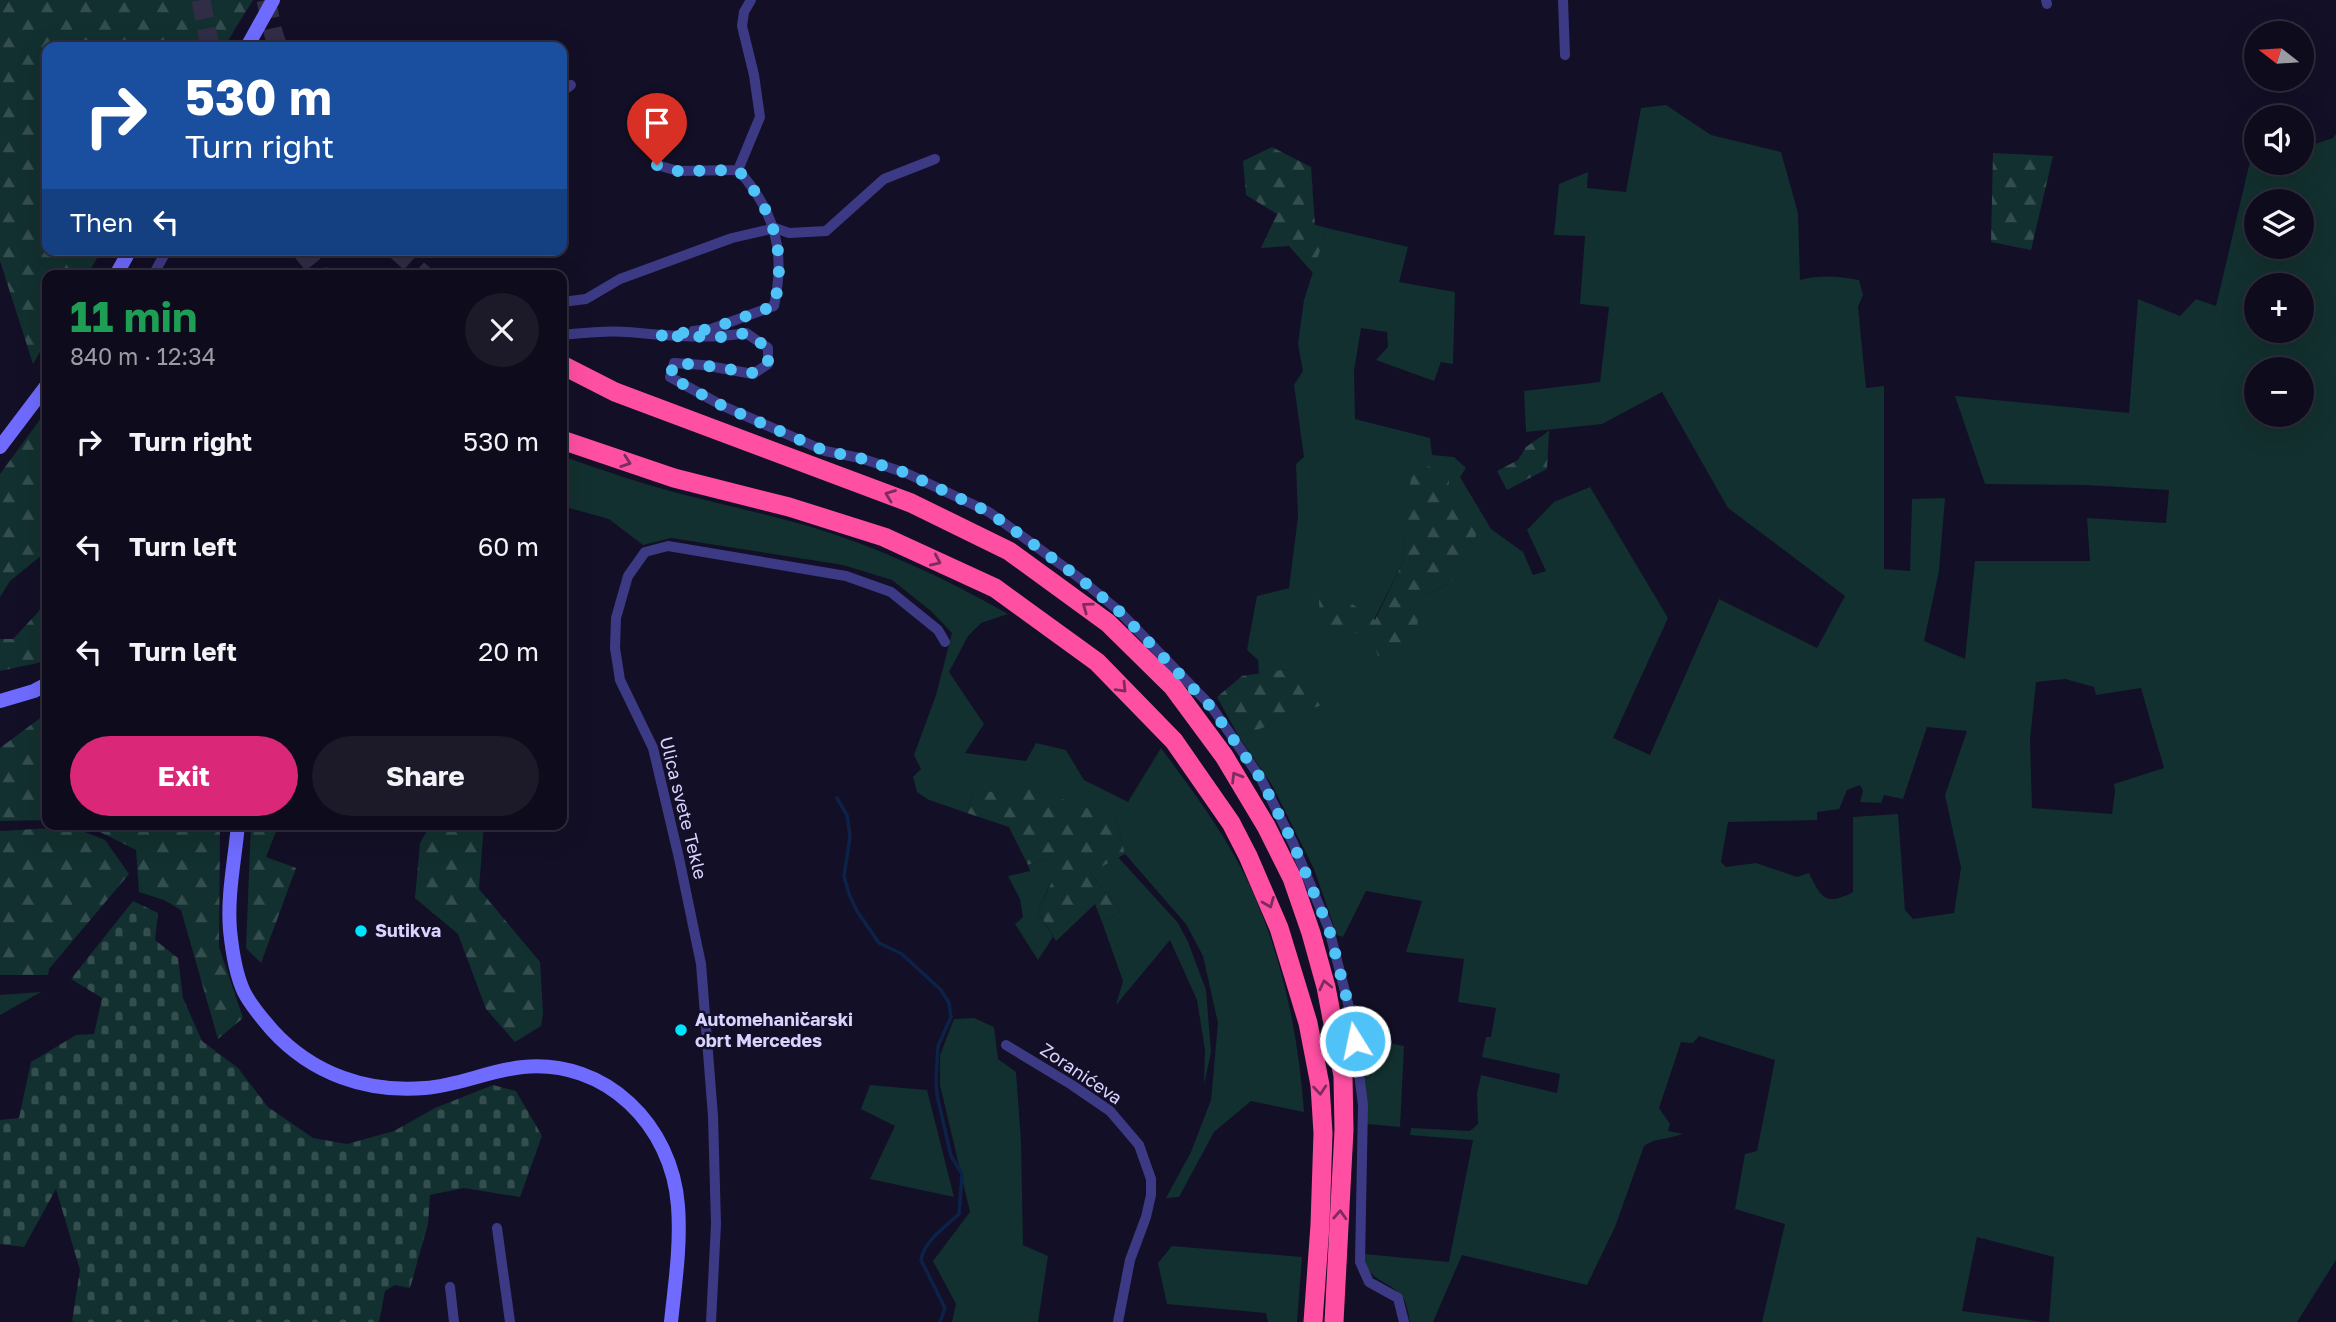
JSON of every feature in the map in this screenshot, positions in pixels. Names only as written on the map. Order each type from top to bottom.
[{"type":"highway","points":[[567,368],[615,392],[911,503],[1009,551],[1108,623],[1173,687],[1224,756],[1266,827],[1292,878],[1326,987],[1343,1076],[1344,1130],[1334,1322]]},
{"type":"highway","points":[[567,442],[674,478],[789,507],[884,537],[995,588],[1097,662],[1174,741],[1231,823],[1248,856],[1270,903],[1288,953],[1308,1023],[1320,1085],[1323,1133],[1313,1322]]},
{"type":"highway","points":[[1337,1283],[1347,1302],[1345,1322]]},
{"type":"main road","points":[[250,42],[273,0]]},
{"type":"main road","points":[[0,447],[42,392]]},
{"type":"main road","points":[[0,701],[42,687]]},
{"type":"main road","points":[[237,830],[230,899],[230,928],[235,963],[244,991],[259,1015],[284,1042],[311,1063],[341,1078],[367,1086],[394,1089],[428,1088],[523,1067],[558,1068],[579,1072],[603,1082],[645,1118],[663,1146],[673,1174],[678,1205],[678,1249],[672,1315],[665,1322]]},
{"type":"street","points":[[738,170],[760,117],[754,75],[742,26],[744,12],[751,0]]},
{"type":"street","points":[[1563,0],[1565,55]]},
{"type":"street","points":[[567,301],[586,299],[620,279],[732,238],[775,228],[789,233],[826,231],[884,179],[935,159]]},
{"type":"street","points":[[657,165],[678,171],[738,170],[755,189],[775,228],[779,282],[774,306],[711,329],[659,336]]},
{"type":"street","points":[[567,334],[626,332],[659,336],[723,337],[746,333],[768,348],[768,364],[753,373],[674,363],[670,377],[723,406],[825,451],[860,458],[906,473],[989,512],[1078,577],[1119,611],[1210,706],[1261,779],[1293,843],[1332,942],[1352,1019],[1363,1105],[1360,1262],[1369,1282],[1398,1298],[1404,1322]]},
{"type":"street","name":"Ulica svete Tekle","points":[[711,1322],[716,1224],[713,1115],[701,964],[653,748],[620,680],[618,670],[615,648],[616,618],[628,576],[645,552],[668,546],[846,576],[891,592],[938,630],[945,642]]},
{"type":"street","name":"Zoranićeva","points":[[1006,1045],[1110,1111],[1139,1145],[1151,1180],[1151,1195],[1130,1260],[1118,1322]]},
{"type":"street","points":[[497,1228],[510,1322]]},
{"type":"street","points":[[450,1287],[454,1322]]},
{"type":"green space","points":[[0,0],[253,0],[227,42],[42,42],[42,256],[98,256],[90,270],[42,270],[42,349],[33,364],[0,261]]},
{"type":"green space","points":[[1666,105],[1711,135],[1781,152],[1798,213],[1800,280],[1829,277],[1859,280],[1863,295],[1858,307],[1866,388],[1884,386],[1884,569],[1910,571],[1912,499],[1945,498],[1939,571],[1924,641],[1965,659],[1975,561],[2090,561],[2087,518],[2166,523],[2169,490],[2086,485],[1985,484],[1955,396],[2129,413],[2138,299],[2180,316],[2196,299],[2216,306],[2247,175],[2314,175],[2314,144],[2333,138],[2336,134],[2336,1260],[2297,1322],[2049,1322],[2054,1257],[1977,1237],[1962,1311],[2043,1322],[1762,1322],[1785,1224],[1735,1209],[1745,1154],[1757,1151],[1775,1060],[1699,1036],[1693,1043],[1681,1042],[1659,1108],[1670,1124],[1668,1131],[1683,1134],[1652,1141],[1644,1146],[1615,1227],[1587,1285],[1462,1255],[1433,1322],[1410,1322],[1403,1298],[1369,1270],[1364,1254],[1449,1262],[1473,1140],[1410,1135],[1411,1128],[1470,1131],[1478,1124],[1477,1093],[1481,1075],[1557,1093],[1560,1074],[1482,1057],[1486,1037],[1491,1037],[1496,1008],[1458,1002],[1464,959],[1406,952],[1422,901],[1366,891],[1343,937],[1337,935],[1314,869],[1272,785],[1239,737],[1331,701],[1288,669],[1259,674],[1258,660],[1247,650],[1257,596],[1289,588],[1298,517],[1296,464],[1304,457],[1294,385],[1303,371],[1298,344],[1304,300],[1327,228],[1408,247],[1399,282],[1455,292],[1453,364],[1441,362],[1434,381],[1376,360],[1388,347],[1387,332],[1361,328],[1354,371],[1355,419],[1430,438],[1432,455],[1454,457],[1466,468],[1460,477],[1491,529],[1523,552],[1533,575],[1546,571],[1527,530],[1554,502],[1590,487],[1668,618],[1613,738],[1650,755],[1719,599],[1817,648],[1845,596],[1728,508],[1662,392],[1602,424],[1526,432],[1524,391],[1600,382],[1609,307],[1580,304],[1585,236],[1554,235],[1559,184],[1588,172],[1587,188],[1626,192],[1641,108]],"holes":[[[1414,457],[1448,506],[1449,584],[1422,596],[1379,656],[1370,634],[1351,603],[1374,620],[1402,564]],[[2065,679],[2094,687],[2096,695],[2141,688],[2164,768],[2114,784],[2112,814],[2032,808],[2030,740],[2036,682]],[[1927,727],[1967,731],[1945,795],[1961,868],[1954,913],[1913,919],[1905,910],[1898,814],[1853,817],[1853,892],[1836,899],[1821,894],[1809,873],[1797,877],[1756,863],[1726,867],[1721,862],[1728,822],[1817,820],[1817,812],[1839,809],[1847,790],[1860,785],[1863,791],[1860,802],[1881,803],[1884,795],[1903,799]]]},
{"type":"green space","points":[[1272,147],[1311,167],[1315,225],[1327,228],[1313,273],[1289,246],[1261,248],[1277,214],[1246,195],[1243,161]]},
{"type":"green space","points":[[1993,153],[2053,156],[2031,250],[1991,242]]},
{"type":"green space","points":[[42,417],[42,555],[10,581],[0,597],[0,474]]},
{"type":"green space","points":[[1549,431],[1547,469],[1507,490],[1497,471],[1518,460],[1526,447]]},
{"type":"green space","points":[[1413,457],[1449,478],[1448,506],[1479,513],[1473,555],[1449,584],[1422,596],[1413,650],[1406,654],[1378,656],[1370,634],[1320,630],[1319,599],[1351,603],[1375,620],[1402,564]]},
{"type":"green space","points":[[567,458],[657,487],[834,534],[911,564],[1008,614],[981,623],[968,636],[949,672],[984,724],[965,753],[1026,761],[1036,743],[1066,750],[1084,780],[1128,802],[1161,748],[1202,805],[1239,864],[1265,923],[1276,953],[1291,1016],[1304,1112],[1251,1101],[1214,1132],[1179,1197],[1166,1198],[1191,1152],[1211,1100],[1218,1023],[1203,956],[1186,924],[1125,854],[1116,819],[972,794],[967,813],[929,800],[917,792],[913,777],[921,769],[914,755],[936,695],[952,633],[931,611],[892,580],[843,565],[671,538],[643,545],[609,519],[567,507]]},
{"type":"green space","points":[[42,602],[42,662],[0,671],[0,639],[13,639],[39,611]]},
{"type":"green space","points":[[1288,669],[1325,686],[1332,701],[1239,737],[1217,697],[1242,676]]},
{"type":"green space","points":[[42,717],[42,820],[0,821],[0,748]]},
{"type":"green space","points":[[1030,787],[1116,819],[1125,854],[1090,873],[1121,912],[1102,922],[1095,904],[1056,941],[1038,912],[1052,881],[1043,859],[1028,865],[1009,827],[967,813],[972,794]]},
{"type":"green space","points":[[80,830],[105,840],[129,874],[49,969],[48,975],[0,975],[0,831]]},
{"type":"green space","points":[[96,830],[220,830],[219,947],[243,1018],[218,1039],[181,910],[164,900],[139,892],[136,850]]},
{"type":"green space","points":[[251,830],[277,830],[266,857],[296,868],[261,963],[246,948]]},
{"type":"green space","points":[[428,830],[484,830],[479,889],[540,962],[543,1013],[541,1026],[515,1042],[486,1009],[458,934],[415,898],[420,843]]},
{"type":"green space","points":[[1118,857],[1178,923],[1188,942],[1206,990],[1211,1052],[1204,1085],[1205,1050],[1197,1000],[1170,940],[1116,1005],[1123,981],[1102,922],[1121,912],[1090,873]]},
{"type":"green space","points":[[1043,859],[1052,880],[1038,912],[1053,937],[1038,960],[1015,924],[1023,917],[1020,899],[1008,876],[1030,871],[1028,865]]},
{"type":"green space","points":[[133,901],[158,913],[155,940],[178,958],[183,998],[202,1041],[238,1068],[268,1107],[313,1138],[347,1144],[394,1131],[435,1108],[493,1085],[516,1091],[542,1136],[520,1197],[464,1188],[430,1195],[428,1224],[410,1288],[395,1285],[385,1291],[379,1322],[72,1321],[80,1270],[56,1189],[24,1247],[0,1244],[0,1120],[19,1118],[31,1062],[76,1035],[94,1034],[102,998],[71,979]]},
{"type":"green space","points":[[41,992],[0,1015],[0,995]]},
{"type":"green space","points":[[974,1018],[994,1027],[998,1059],[1016,1072],[1021,1141],[1023,1245],[1048,1256],[1038,1322],[952,1322],[956,1304],[933,1261],[970,1212],[940,1085],[940,1055],[954,1019]]},
{"type":"green space","points":[[1372,1040],[1404,1046],[1400,1127],[1367,1124],[1359,1043]]},
{"type":"green space","points":[[870,1085],[927,1090],[954,1197],[870,1179],[895,1126],[861,1109]]},
{"type":"green space","points":[[1172,1246],[1302,1257],[1297,1322],[1268,1322],[1266,1313],[1167,1304],[1158,1263]]},
{"type":"waterway","points":[[837,798],[847,815],[850,837],[844,876],[857,911],[879,943],[902,954],[941,990],[949,1003],[951,1017],[938,1046],[936,1079],[951,1156],[962,1174],[959,1214],[926,1247],[921,1260],[945,1308],[940,1322]]},
{"type":"tunnel","points":[[201,0],[209,42]]},
{"type":"tunnel","points":[[266,0],[276,42]]},
{"type":"tunnel","points":[[306,256],[317,270]]},
{"type":"tunnel","points":[[403,256],[418,270]]},
{"type":"place","name":"Sutikva","points":[[361,931]]},
{"type":"place","name":"Automehaničarski obrt Mercedes","points":[[681,1030]]},
{"type":"route","points":[[657,165],[678,171],[738,170],[755,189],[775,228],[778,261],[779,282],[774,306],[711,329],[659,336],[723,337],[746,333],[768,348],[768,364],[753,373],[674,363],[670,377],[723,406],[825,451],[860,458],[906,473],[989,512],[1078,577],[1119,611],[1210,706],[1261,779],[1293,843],[1329,929],[1355,1041]]}]
